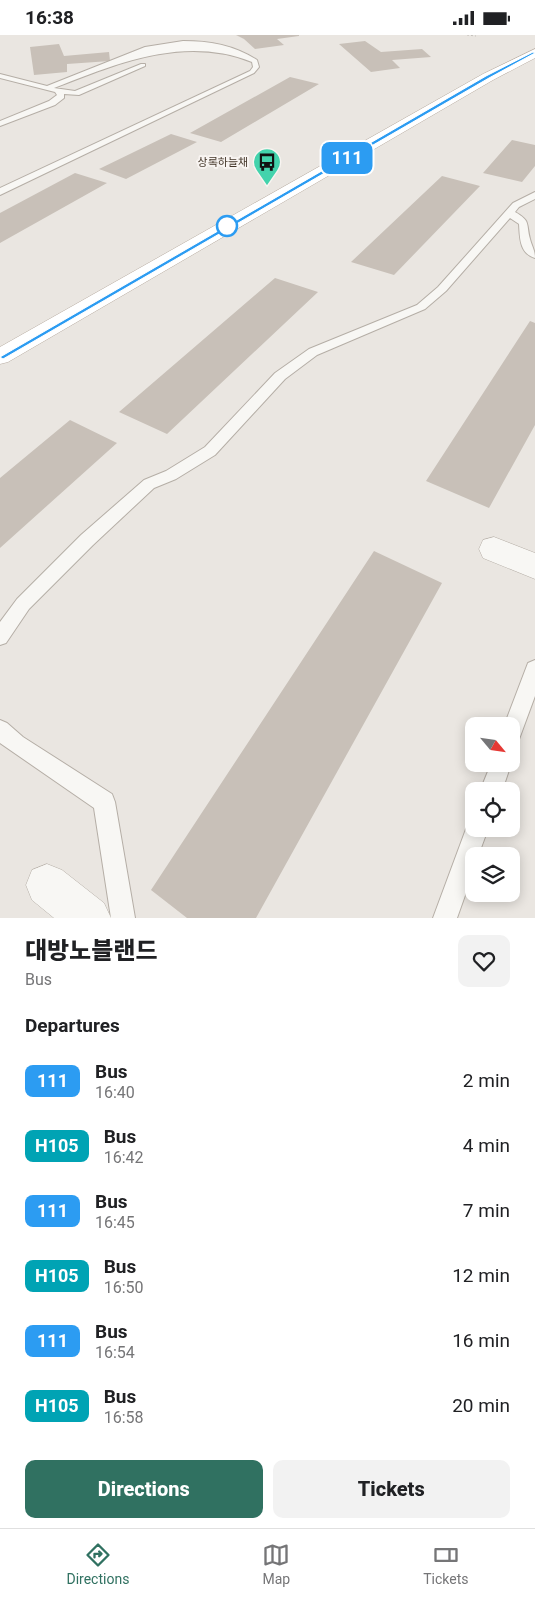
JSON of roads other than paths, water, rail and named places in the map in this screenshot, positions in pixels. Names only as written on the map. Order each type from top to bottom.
[{"type":"main road","points":[[0,357],[488,77],[535,53]]},
{"type":"street","points":[[494,549],[535,566]]},
{"type":"street","points":[[47,885],[88,918]]},
{"type":"lane","points":[[0,193],[252,72],[256,67],[255,61],[237,50],[190,43],[158,45],[47,88]]},
{"type":"lane","points":[[0,76],[58,91],[76,93],[143,65]]},
{"type":"lane","points":[[0,124],[52,103],[61,96],[58,91]]},
{"type":"lane","points":[[0,637],[23,605],[87,540],[149,484],[171,475],[210,451],[280,377],[313,351],[421,307],[442,289],[516,205],[535,195]]},
{"type":"lane","points":[[509,213],[522,219],[526,225],[527,246],[535,255]]},
{"type":"lane","points":[[518,717],[535,669]]},
{"type":"lane","points":[[0,730],[16,744],[104,802],[123,918]]},
{"type":"lane","points":[[444,918],[474,837]]},
{"type":"place","name":"상록하늘채","points":[[267,186]]}]
